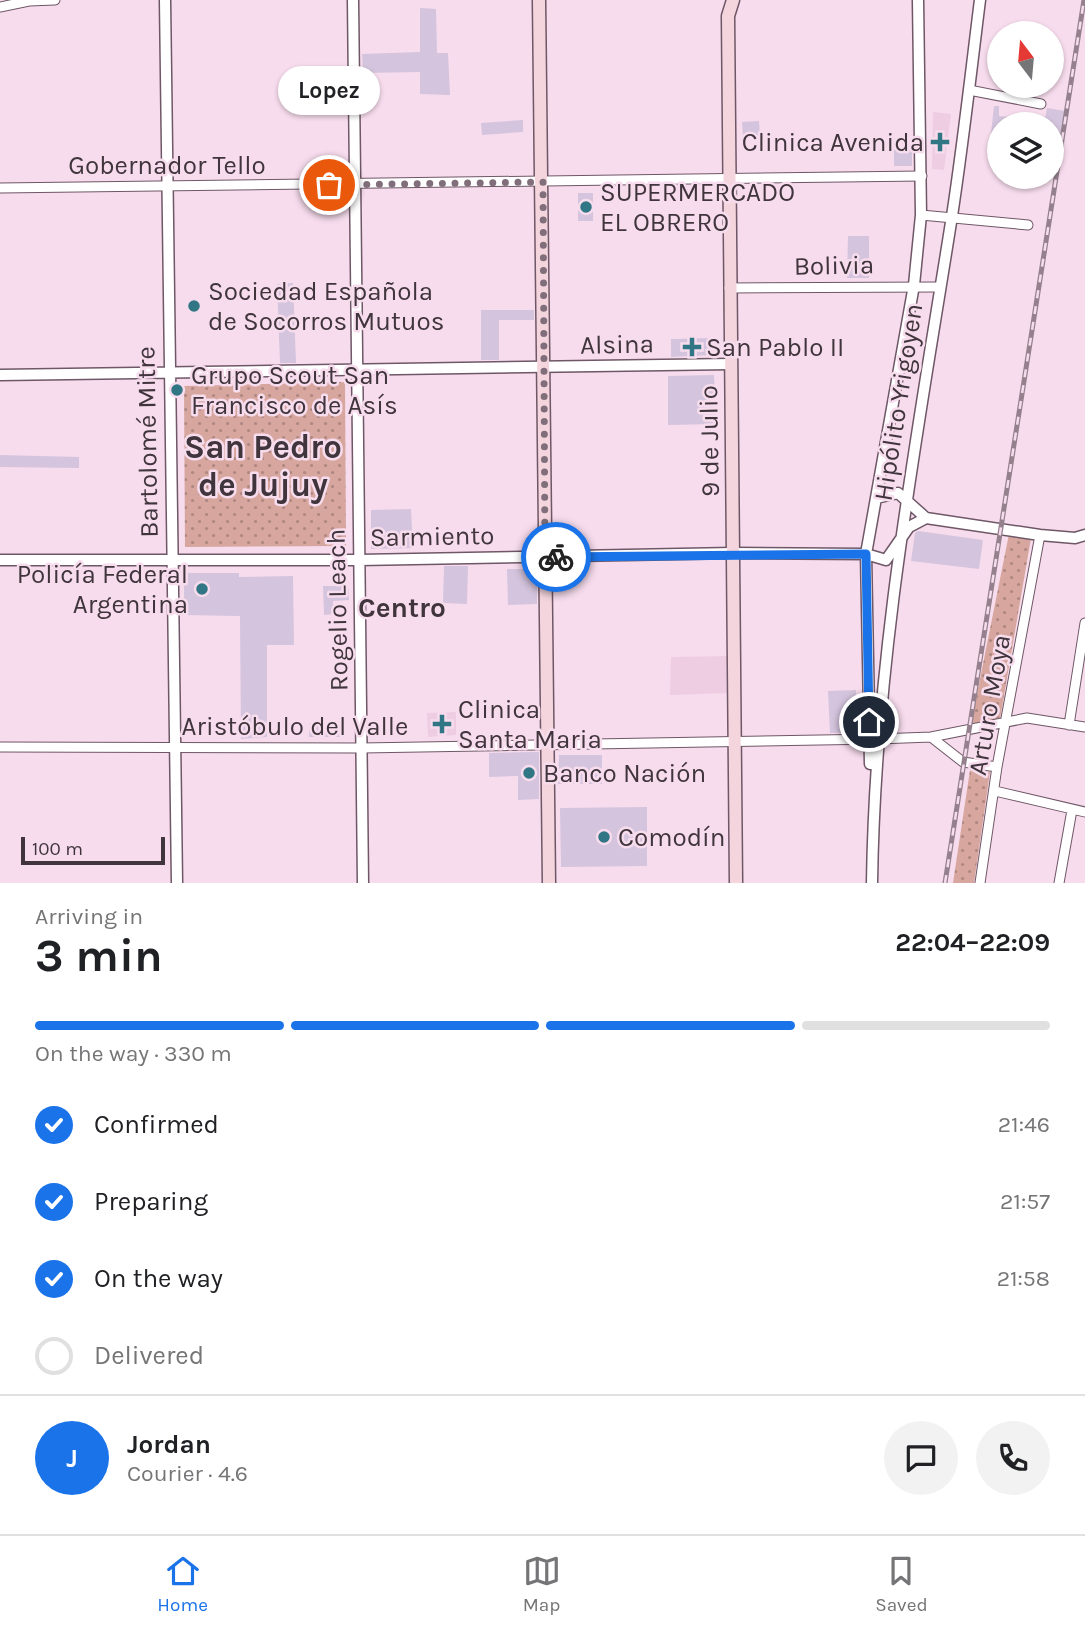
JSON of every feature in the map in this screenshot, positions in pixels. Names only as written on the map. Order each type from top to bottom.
[{"type":"main road","points":[[539,0],[543,182],[548,883]]},
{"type":"main road","name":"9 de Julio","points":[[733,0],[728,16],[736,883]]},
{"type":"street","points":[[0,6],[55,0]]},
{"type":"street","name":"Bartolomé Mitre","points":[[165,0],[177,883]]},
{"type":"street","name":"Rogelio Leach","points":[[353,0],[363,883]]},
{"type":"street","name":"Hipólito Yrigoyen","points":[[872,883],[874,739],[866,554],[914,285],[921,215],[918,0]]},
{"type":"street","name":"Hipólito Yrigoyen","points":[[874,739],[900,538],[952,216],[980,0]]},
{"type":"street","points":[[969,90],[1041,104]]},
{"type":"street","name":"Gobernador Tello","points":[[0,188],[922,176]]},
{"type":"street","points":[[921,215],[1028,225]]},
{"type":"street","name":"Bolivia","points":[[729,288],[914,285],[939,287]]},
{"type":"street","name":"Alsina","points":[[0,375],[544,369],[731,364]]},
{"type":"street","points":[[876,498],[890,493],[906,498],[926,518],[1040,535],[1082,538]]},
{"type":"street","name":"Sarmiento","points":[[0,560],[359,560],[733,553],[866,554],[886,560],[891,557],[900,538],[916,521],[926,518]]},
{"type":"street","name":"Arturo Moya","points":[[980,883],[997,767],[1040,535]]},
{"type":"street","points":[[1069,725],[1085,623]]},
{"type":"street","name":"Aristóbulo del Valle","points":[[0,747],[362,748],[874,739],[931,737],[1027,718],[1085,727]]},
{"type":"street","points":[[931,737],[963,762],[997,767]]},
{"type":"street","points":[[995,791],[1085,812]]},
{"type":"street","points":[[1059,883],[1072,810]]},
{"type":"shaded area","name":"Clinica Avenida","points":[[933,112],[951,114],[944,170],[932,169]]},
{"type":"shaded area","points":[[345,382],[346,546],[185,547],[184,386]]},
{"type":"shaded area","points":[[1009,534],[1031,538],[1000,719],[971,724]]},
{"type":"shaded area","points":[[729,656],[729,693],[670,695],[671,657]]},
{"type":"shaded area","name":"Clinica Santa Maria","points":[[456,712],[456,735],[428,737],[427,713]]},
{"type":"shaded area","points":[[970,770],[990,772],[974,883],[953,883]]},
{"type":"building","points":[[420,8],[436,9],[437,53],[448,53],[450,95],[420,94],[420,72],[363,73],[362,54],[420,52]]},
{"type":"building","points":[[994,106],[999,106],[999,112],[993,112]]},
{"type":"building","points":[[1047,108],[1065,111],[1064,117],[1064,112],[1046,112]]},
{"type":"building","points":[[523,120],[523,132],[482,135],[481,123]]},
{"type":"building","points":[[759,121],[760,136],[743,137],[742,122]]},
{"type":"building","points":[[899,147],[912,147],[912,166],[894,166],[894,150]]},
{"type":"building","name":"SUPERMERCADO EL OBRERO","points":[[578,193],[593,193],[593,221],[578,221]]},
{"type":"building","points":[[848,236],[869,236],[869,278],[847,278]]},
{"type":"building","points":[[293,283],[296,363],[280,363],[277,284]]},
{"type":"building","points":[[481,310],[534,310],[534,320],[499,320],[499,360],[481,360]]},
{"type":"building","name":"San Pablo II","points":[[712,338],[712,355],[671,357],[671,339]]},
{"type":"building","points":[[714,375],[716,424],[668,425],[668,376]]},
{"type":"building","points":[[0,455],[79,457],[79,468],[0,467]]},
{"type":"building","points":[[411,509],[413,548],[371,549],[371,510]]},
{"type":"building","points":[[918,531],[983,540],[979,569],[911,561],[915,533]]},
{"type":"building","points":[[444,566],[468,566],[467,604],[443,603]]},
{"type":"building","points":[[507,569],[537,569],[537,604],[508,605]]},
{"type":"building","points":[[184,573],[239,573],[239,577],[293,576],[294,645],[267,645],[267,737],[241,739],[240,616],[184,615]]},
{"type":"building","points":[[323,586],[348,586],[349,600],[333,601],[333,614],[324,615]]},
{"type":"building","points":[[856,690],[857,732],[830,733],[828,691]]},
{"type":"building","points":[[310,723],[345,724],[345,737],[309,737]]},
{"type":"building","points":[[539,752],[539,799],[518,800],[518,776],[489,777],[489,753]]},
{"type":"building","points":[[559,755],[602,755],[602,784],[558,784]]},
{"type":"building","name":"Comodín","points":[[647,807],[647,866],[561,867],[560,808]]},
{"type":"railway","points":[[945,883],[1084,0]]},
{"type":"way so far","points":[[329,185],[543,182],[545,557],[556,557]]},
{"type":"place","name":"Clinica Avenida","points":[[940,142]]},
{"type":"place","name":"Lopez","points":[[329,185]]},
{"type":"place","name":"SUPERMERCADO EL OBRERO","points":[[586,207]]},
{"type":"place","name":"Sociedad Española de Socorros Mutuos","points":[[194,306]]},
{"type":"place","name":"San Pablo II","points":[[692,347]]},
{"type":"place","name":"Grupo Scout San Francisco de Asís","points":[[177,390]]},
{"type":"place","name":"Policía Federal Argentina","points":[[202,589]]},
{"type":"place","name":"Clinica Santa Maria","points":[[442,724]]},
{"type":"place","name":"Banco Nación","points":[[529,773]]},
{"type":"place","name":"Comodín","points":[[604,837]]},
{"type":"district","name":"San Pedro de Jujuy","points":[[263,465]]},
{"type":"district","name":"Centro","points":[[402,607]]},
{"type":"route","points":[[556,557],[733,553],[866,554],[869,722]]}]
